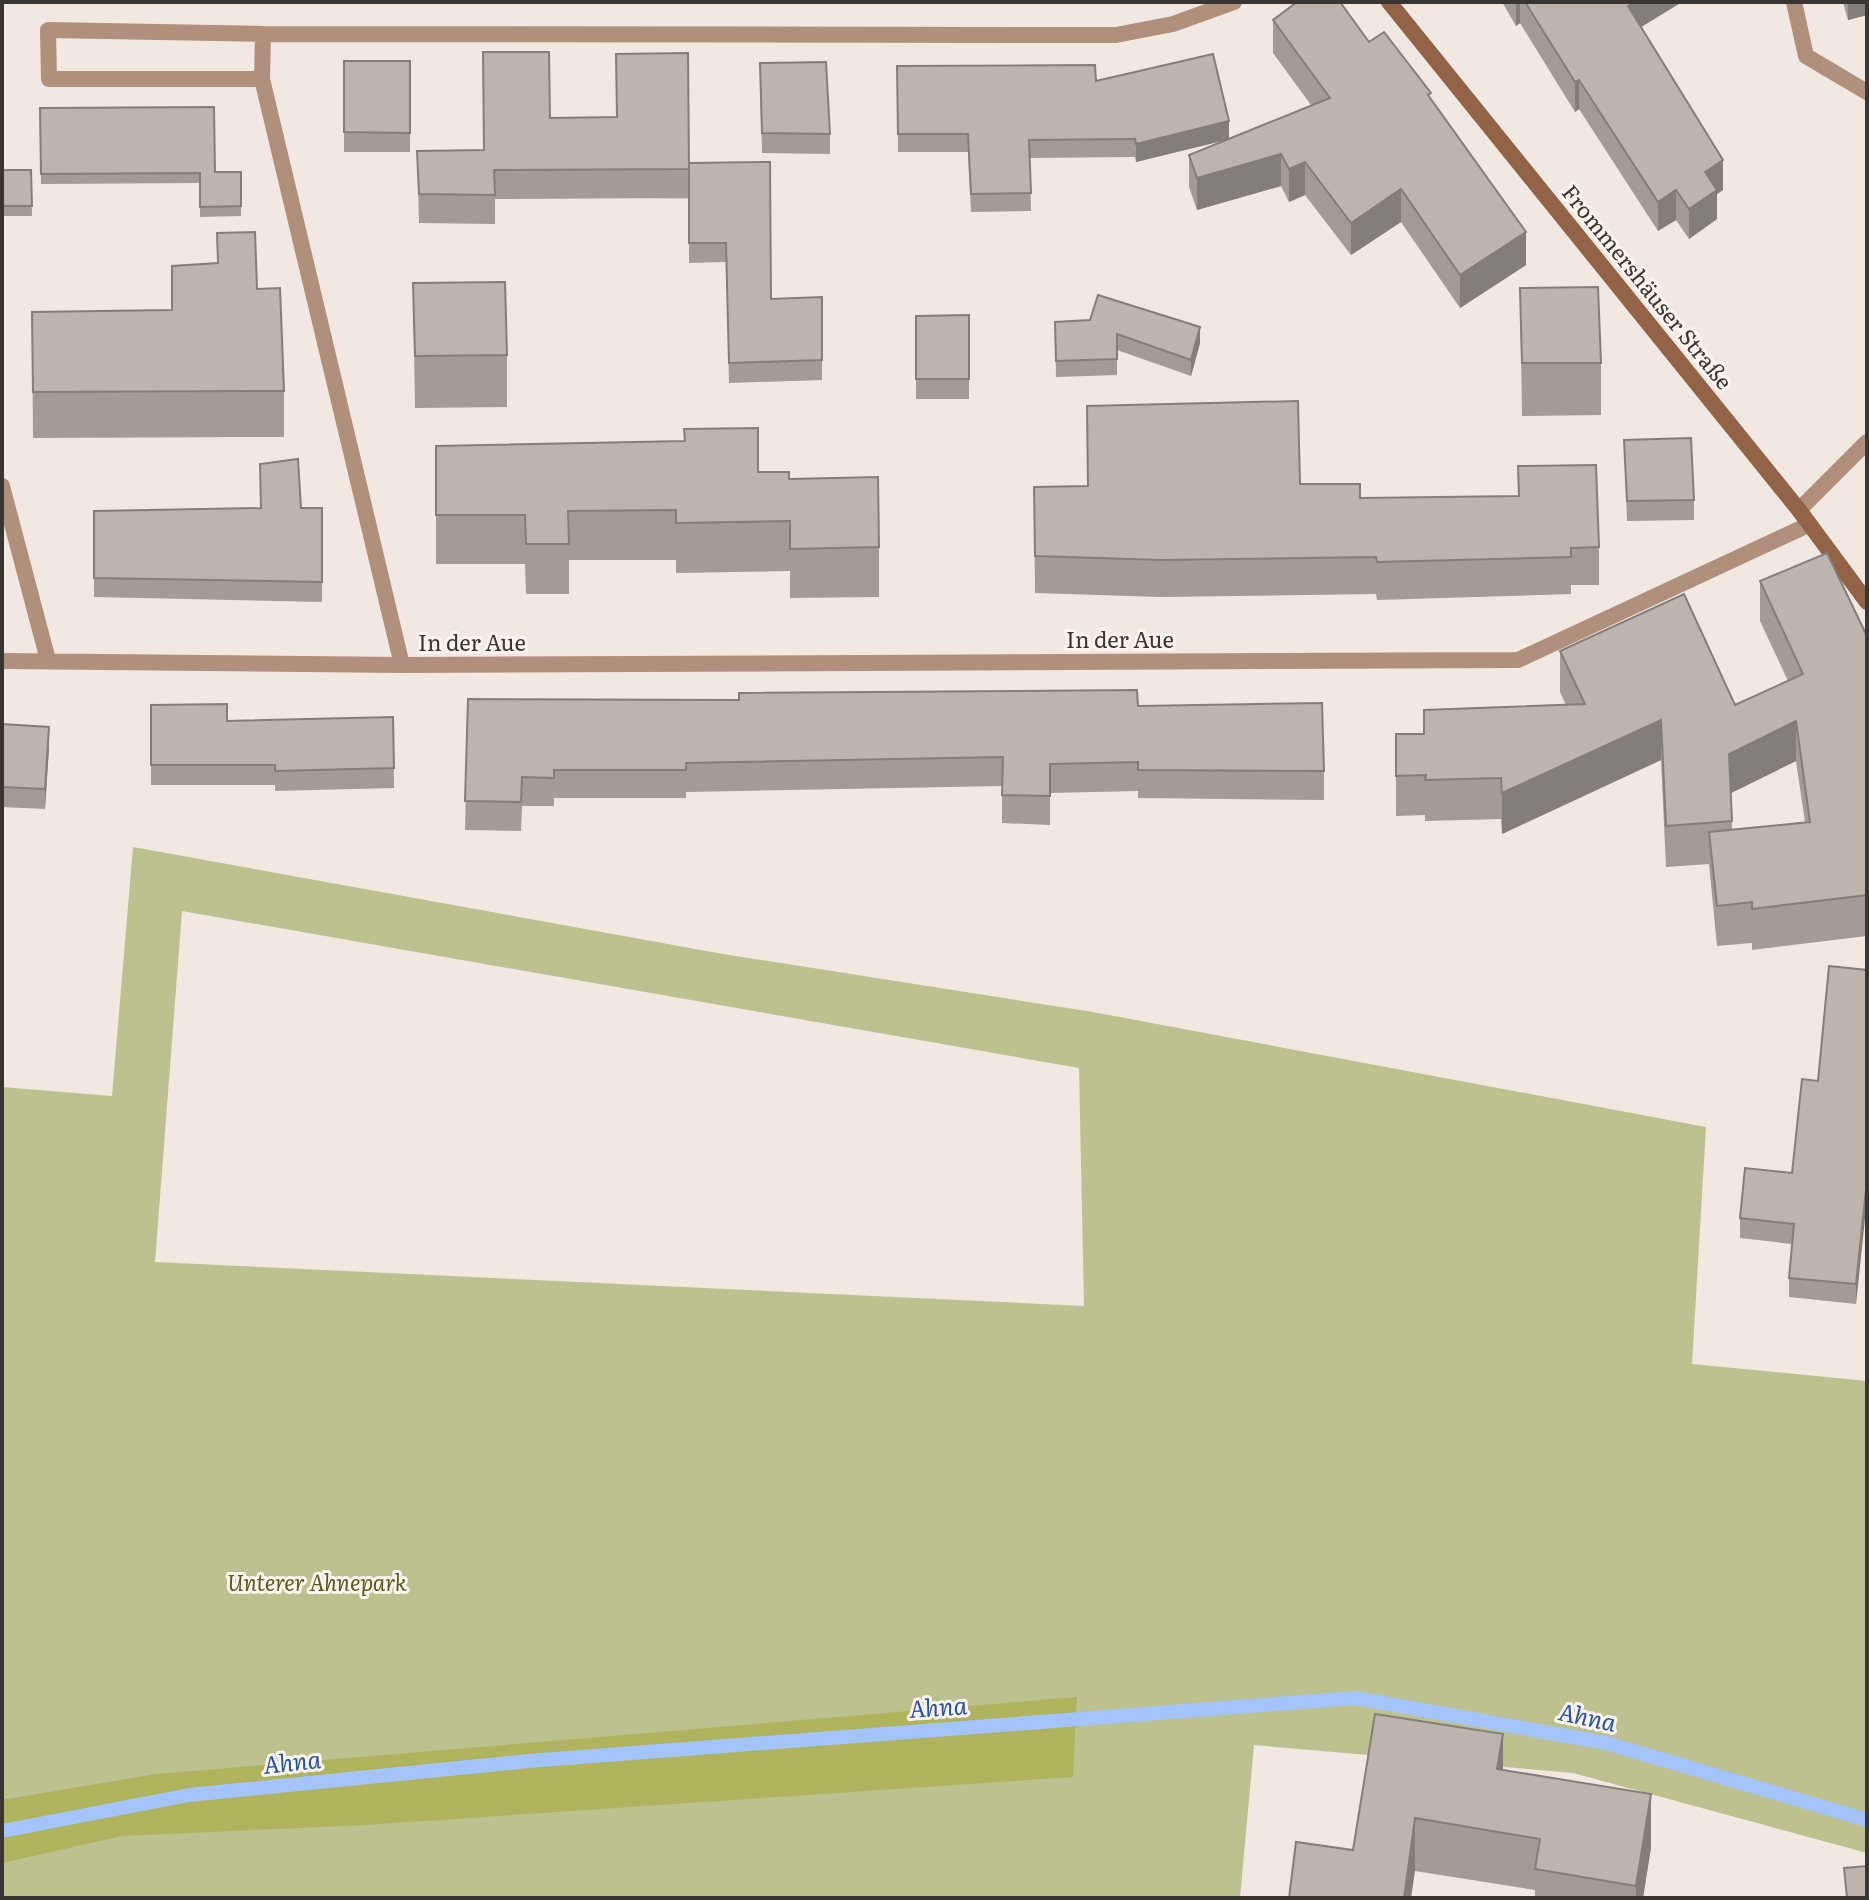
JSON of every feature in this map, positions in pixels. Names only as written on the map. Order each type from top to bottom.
[{"type":"main road","name":"Frommershäuser Straße","points":[[1389,2],[1799,510],[1867,602]]},
{"type":"street","points":[[262,79],[49,79],[48,30],[263,34],[1116,35],[1173,24],[1234,2]]},
{"type":"street","points":[[1794,2],[1806,56],[1867,92]]},
{"type":"street","name":"In der Aue","points":[[263,34],[262,79],[402,665]]},
{"type":"street","points":[[1799,510],[1867,442]]},
{"type":"street","points":[[2,486],[48,660]]},
{"type":"street","name":"In der Aue","points":[[2,661],[402,665],[1518,660],[1808,525]]},
{"type":"green space","name":"Unterer Ahnepark","points":[[133,847],[723,954],[1093,1012],[1706,1127],[1692,1364],[1867,1381],[1867,1853],[1573,1773],[1254,1745],[1240,1898],[2,1898],[2,1087],[112,1096]],"holes":[[[182,911],[1079,1068],[1084,1306],[155,1262]]]},
{"type":"green space","points":[[1077,1697],[1073,1777],[365,1825],[122,1836],[2,1863],[2,1800],[156,1774]]},
{"type":"building","points":[[1297,2],[1340,2],[1369,42],[1384,32],[1431,93],[1428,95],[1526,232],[1460,275],[1401,189],[1351,223],[1305,162],[1289,169],[1281,154],[1197,178],[1189,155],[1330,98],[1273,20]]},
{"type":"building","points":[[1525,2],[1634,2],[1628,6],[1723,160],[1705,172],[1717,190],[1689,209],[1676,190],[1658,202],[1579,80],[1575,82]]},
{"type":"building","points":[[483,52],[549,52],[550,118],[617,117],[616,54],[688,53],[689,169],[494,170],[495,195],[419,194],[417,151],[484,150]]},
{"type":"building","points":[[1213,54],[1229,121],[1136,144],[1135,139],[1029,140],[1031,193],[971,194],[968,134],[898,134],[897,66],[1095,65],[1096,81]]},
{"type":"building","points":[[344,61],[410,61],[410,133],[344,132]]},
{"type":"building","points":[[826,62],[830,134],[762,133],[760,63]]},
{"type":"building","points":[[214,107],[215,172],[241,172],[241,206],[200,207],[200,173],[41,174],[40,108]]},
{"type":"building","points":[[770,162],[771,299],[822,297],[822,360],[729,363],[726,243],[689,243],[689,163]]},
{"type":"building","points":[[2,170],[31,170],[32,206],[2,206]]},
{"type":"building","points":[[255,232],[257,289],[280,288],[284,391],[33,392],[32,312],[172,310],[172,266],[218,263],[217,233]]},
{"type":"building","points":[[505,282],[507,355],[415,356],[413,283]]},
{"type":"building","points":[[1598,287],[1601,363],[1522,363],[1520,288]]},
{"type":"building","points":[[1098,295],[1200,327],[1191,360],[1117,334],[1117,359],[1056,361],[1055,322],[1090,320]]},
{"type":"building","points":[[969,315],[969,379],[916,379],[916,316]]},
{"type":"building","points":[[1298,401],[1300,484],[1360,484],[1360,498],[1519,496],[1518,466],[1596,465],[1599,547],[1571,548],[1571,557],[1377,562],[1376,557],[1161,560],[1035,556],[1034,487],[1088,486],[1087,406]]},
{"type":"building","points":[[758,428],[758,472],[789,472],[789,479],[878,477],[879,547],[790,549],[790,521],[676,523],[676,510],[568,511],[569,544],[526,544],[525,515],[436,515],[436,446],[685,441],[684,429]]},
{"type":"building","points":[[1691,438],[1694,500],[1627,501],[1624,440]]},
{"type":"building","points":[[298,459],[301,508],[322,508],[322,582],[94,578],[94,511],[261,508],[260,464]]},
{"type":"building","points":[[1827,553],[1867,636],[1867,895],[1752,909],[1752,902],[1717,906],[1709,832],[1810,822],[1796,721],[1729,754],[1732,821],[1666,826],[1661,720],[1502,793],[1501,778],[1425,780],[1426,775],[1396,776],[1396,734],[1424,734],[1424,710],[1585,704],[1560,651],[1684,594],[1735,705],[1803,674],[1760,581]]},
{"type":"building","points":[[1137,690],[1138,706],[1322,703],[1324,771],[1138,770],[1138,762],[1050,764],[1050,796],[1002,795],[1003,757],[686,763],[686,770],[554,770],[554,778],[522,777],[521,802],[465,801],[468,699],[739,700],[739,693]]},
{"type":"building","points":[[227,704],[227,721],[393,717],[394,768],[275,771],[275,765],[151,765],[151,705]]},
{"type":"building","points":[[2,724],[49,727],[45,789],[2,787]]},
{"type":"building","points":[[1829,966],[1867,970],[1867,1180],[1856,1284],[1789,1278],[1794,1224],[1740,1218],[1745,1168],[1792,1173],[1802,1079],[1818,1081]]},
{"type":"building","points":[[1375,1714],[1503,1734],[1497,1769],[1651,1794],[1636,1886],[1535,1869],[1540,1839],[1415,1818],[1404,1898],[1289,1898],[1296,1842],[1353,1850]]},
{"type":"building","points":[[1867,1866],[1867,1898],[1847,1898],[1844,1868]]},
{"type":"waterway","name":"Ahna","points":[[2,1831],[189,1795],[529,1761],[1355,1698],[1606,1743],[1867,1820]]}]
